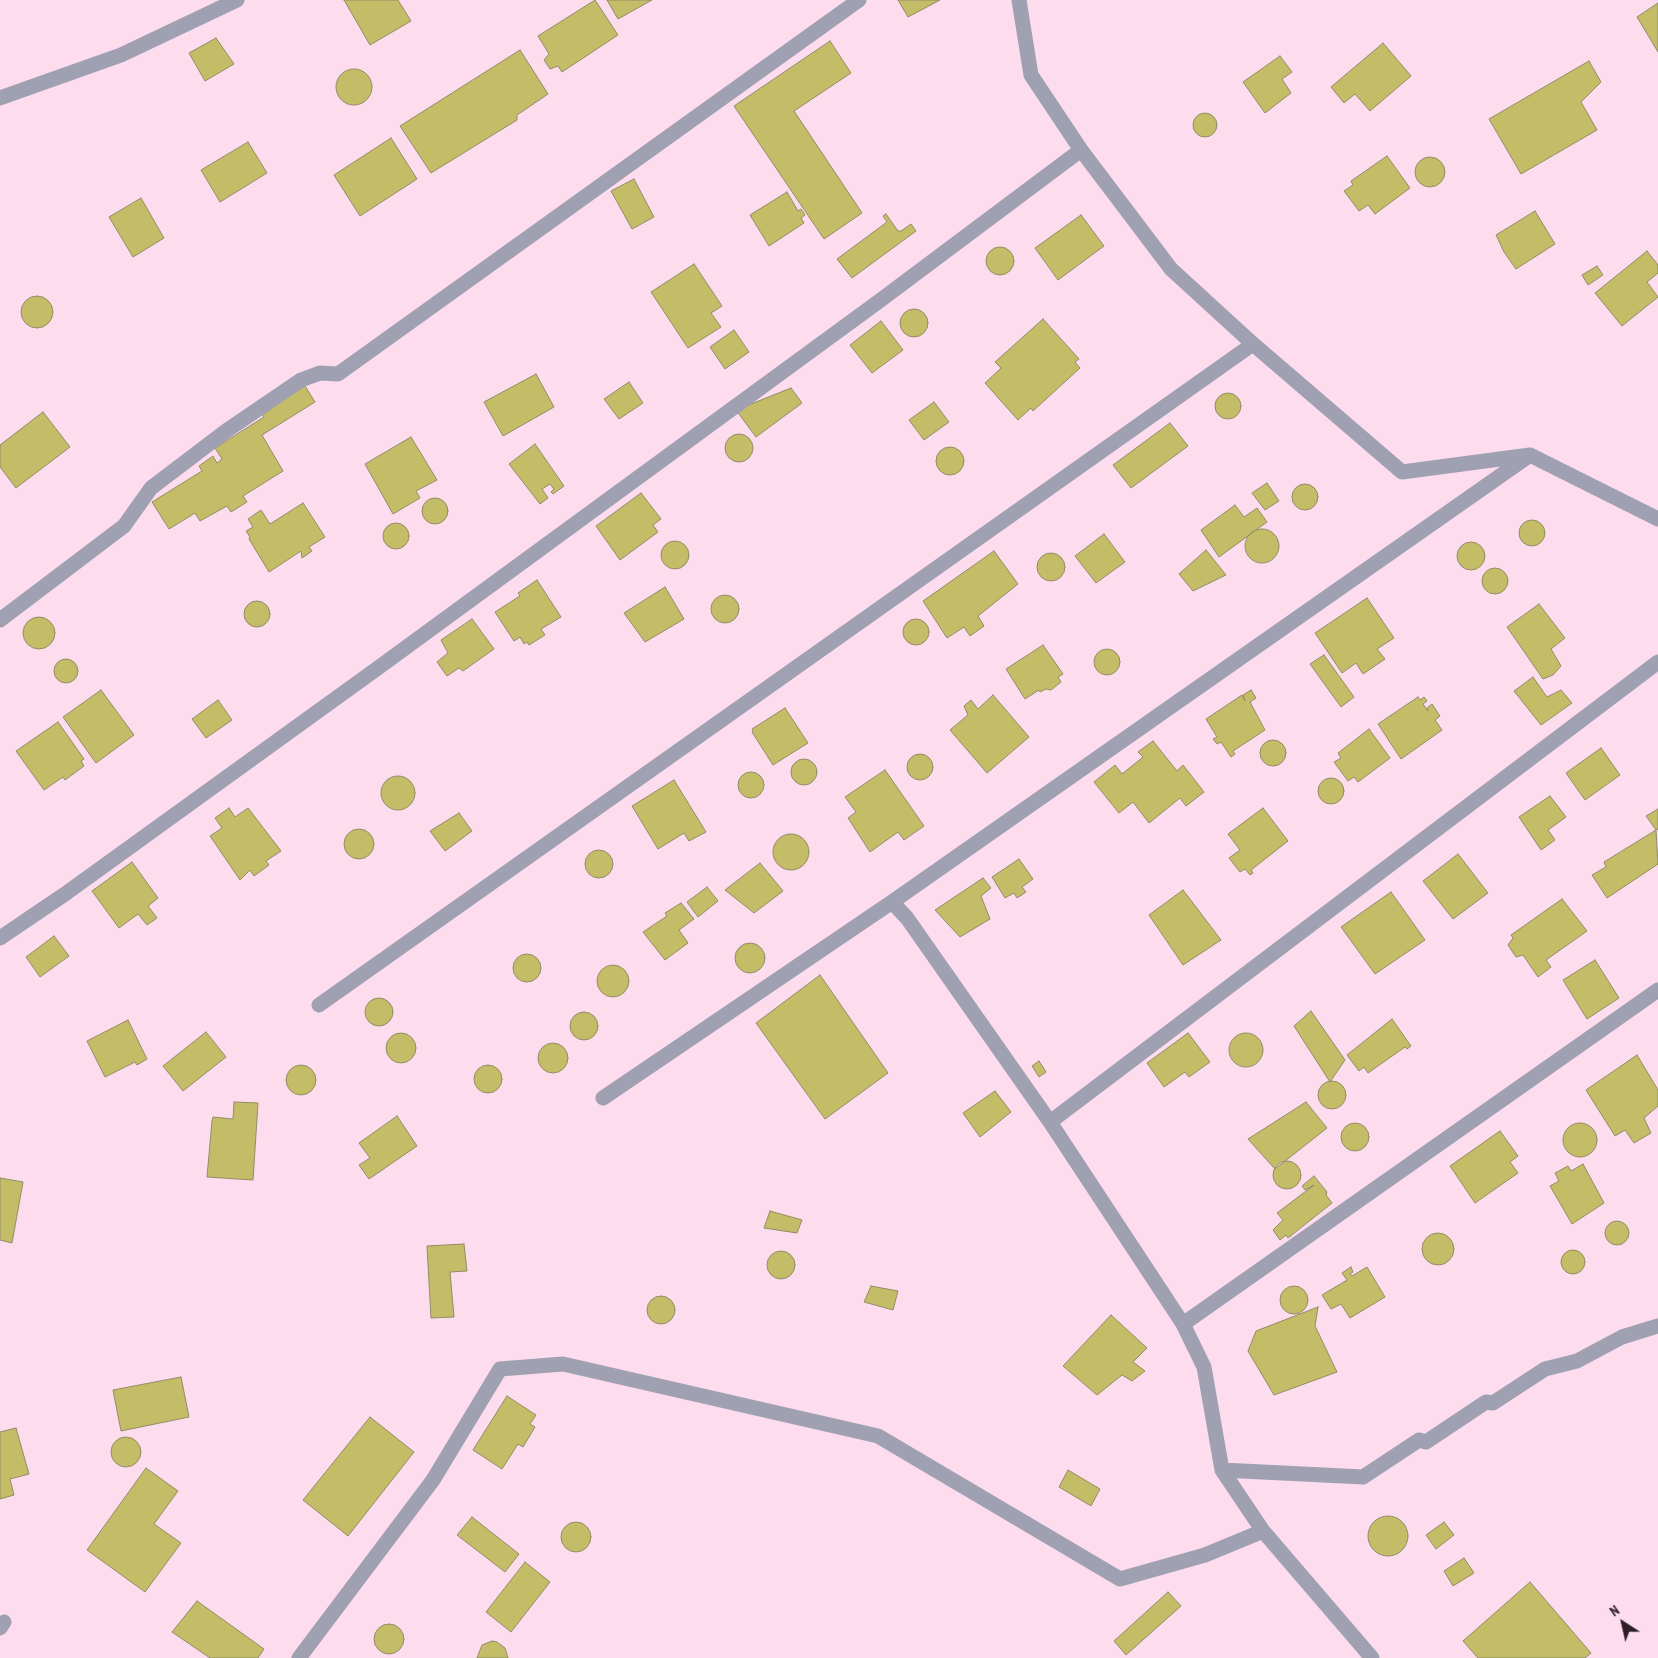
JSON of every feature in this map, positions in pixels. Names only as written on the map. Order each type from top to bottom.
[{"type":"street","points":[[0,98],[121,55],[237,0]]},
{"type":"street","points":[[0,620],[124,526],[151,488],[226,431],[301,380],[320,373],[338,374],[859,0]]},
{"type":"street","points":[[1019,0],[1031,75],[1081,150],[1170,269],[1253,344],[1402,472],[1530,455],[1658,519]]},
{"type":"street","points":[[0,938],[65,894],[382,665],[878,302],[1081,150]]},
{"type":"street","points":[[319,1005],[1253,344]]},
{"type":"street","points":[[603,1098],[892,902],[1530,455]]},
{"type":"street","points":[[1050,1122],[1658,662]]},
{"type":"street","points":[[892,902],[907,918],[1050,1122],[1183,1324],[1204,1367],[1222,1470],[1263,1531],[1372,1658]]},
{"type":"street","points":[[1183,1324],[1658,990]]},
{"type":"street","points":[[1222,1470],[1363,1477],[1419,1440],[1426,1442],[1486,1402],[1493,1403],[1545,1369],[1577,1361],[1622,1337],[1658,1326]]},
{"type":"street","points":[[299,1658],[433,1480],[500,1369],[563,1364],[878,1436],[1120,1579],[1205,1555],[1263,1531]]},
{"type":"building","points":[[344,0],[398,0],[411,21],[370,45]]},
{"type":"building","points":[[595,0],[618,35],[562,72],[558,66],[550,69],[544,60],[549,54],[538,36]]},
{"type":"building","points":[[607,0],[652,0],[618,19]]},
{"type":"building","points":[[898,0],[940,0],[908,17]]},
{"type":"building","points":[[1658,3],[1658,52],[1637,17]]},
{"type":"building","points":[[216,38],[234,64],[205,81],[189,53]]},
{"type":"building","points":[[830,41],[851,73],[794,111],[862,213],[824,239],[734,106]]},
{"type":"building","points":[[1383,43],[1411,76],[1370,111],[1355,94],[1344,103],[1331,87]]},
{"type":"building","points":[[520,50],[548,94],[517,115],[517,120],[431,173],[400,126]]},
{"type":"building","points":[[1280,56],[1292,72],[1282,79],[1291,93],[1265,113],[1243,82]]},
{"type":"building","points":[[1589,61],[1601,82],[1581,102],[1597,130],[1521,174],[1489,119]]},
{"type":"building","points":[[354,69],[367,74],[372,87],[367,100],[354,105],[341,100],[336,87],[341,74]]},
{"type":"building","points":[[1205,113],[1214,116],[1217,125],[1214,134],[1205,137],[1196,134],[1193,125],[1196,116]]},
{"type":"building","points":[[391,138],[417,179],[360,216],[334,175]]},
{"type":"building","points":[[248,142],[267,173],[220,202],[201,170]]},
{"type":"building","points":[[1387,156],[1410,188],[1375,214],[1368,205],[1359,211],[1344,191],[1353,185],[1351,181]]},
{"type":"building","points":[[1430,157],[1436,158],[1444,166],[1444,178],[1436,186],[1430,187],[1424,186],[1416,178],[1415,172],[1416,166],[1424,158]]},
{"type":"building","points":[[634,179],[654,217],[632,229],[611,191]]},
{"type":"building","points":[[787,192],[798,211],[801,209],[805,215],[801,218],[804,223],[769,246],[750,215]]},
{"type":"building","points":[[141,198],[164,238],[133,257],[109,217]]},
{"type":"building","points":[[1535,211],[1555,244],[1516,269],[1504,252],[1496,235]]},
{"type":"building","points":[[886,214],[898,231],[911,224],[916,231],[852,278],[837,259],[887,222],[883,216]]},
{"type":"building","points":[[1081,215],[1104,246],[1058,280],[1035,248]]},
{"type":"building","points":[[1000,247],[1010,251],[1014,261],[1010,271],[1000,275],[990,271],[986,261],[990,251]]},
{"type":"building","points":[[1647,251],[1658,265],[1658,273],[1647,282],[1658,297],[1622,326],[1595,293]]},
{"type":"building","points":[[694,264],[722,306],[711,313],[721,327],[688,348],[651,292]]},
{"type":"building","points":[[1597,266],[1603,275],[1588,285],[1582,275]]},
{"type":"building","points":[[37,296],[43,297],[48,301],[52,306],[52,318],[48,323],[43,327],[37,328],[31,327],[26,323],[22,318],[21,312],[22,306],[26,301],[31,297]]},
{"type":"building","points":[[914,309],[924,313],[928,323],[924,333],[914,337],[904,333],[900,323],[904,313]]},
{"type":"building","points":[[1043,319],[1079,359],[1075,362],[1080,368],[1033,411],[1031,408],[1018,420],[985,383],[1001,368],[995,362]]},
{"type":"building","points":[[881,321],[903,350],[872,373],[850,345]]},
{"type":"building","points":[[734,330],[749,352],[725,369],[710,347]]},
{"type":"building","points":[[536,374],[554,407],[503,436],[484,402]]},
{"type":"building","points":[[629,382],[643,403],[619,419],[604,399]]},
{"type":"building","points":[[305,386],[315,402],[262,435],[283,471],[243,496],[247,502],[231,512],[227,506],[200,521],[195,513],[169,529],[152,502],[202,471],[199,466],[213,456],[217,463],[222,459],[215,448],[264,417],[262,413]]},
{"type":"building","points":[[791,388],[802,403],[756,437],[736,410]]},
{"type":"building","points":[[1228,393],[1237,397],[1241,406],[1237,415],[1228,419],[1219,415],[1215,406],[1219,397]]},
{"type":"building","points":[[934,402],[949,422],[924,440],[909,420]]},
{"type":"building","points":[[43,412],[70,447],[16,488],[0,467],[0,445]]},
{"type":"building","points":[[1170,423],[1188,446],[1131,488],[1113,465]]},
{"type":"building","points":[[739,434],[749,438],[753,448],[749,458],[739,462],[729,458],[725,448],[729,438]]},
{"type":"building","points":[[411,437],[437,480],[416,491],[420,498],[393,514],[365,464]]},
{"type":"building","points":[[535,444],[564,486],[553,494],[551,492],[554,489],[550,484],[542,489],[548,498],[540,504],[509,464]]},
{"type":"building","points":[[950,447],[960,451],[964,461],[960,471],[950,475],[940,471],[936,461],[940,451]]},
{"type":"building","points":[[1267,483],[1279,501],[1265,510],[1252,493]]},
{"type":"building","points":[[1305,484],[1314,488],[1318,497],[1314,506],[1305,510],[1296,506],[1292,497],[1296,488]]},
{"type":"building","points":[[641,493],[661,519],[653,525],[658,532],[620,560],[596,526]]},
{"type":"building","points":[[435,498],[444,502],[448,511],[444,520],[435,524],[426,520],[422,511],[426,502]]},
{"type":"building","points":[[303,503],[325,537],[309,547],[312,551],[302,558],[301,551],[269,572],[249,539],[250,537],[246,531],[253,527],[248,519],[261,510],[270,524]]},
{"type":"building","points":[[1235,505],[1244,517],[1257,508],[1267,522],[1219,557],[1201,530]]},
{"type":"building","points":[[1532,520],[1541,524],[1545,533],[1541,542],[1532,546],[1523,542],[1519,533],[1523,524]]},
{"type":"building","points":[[396,523],[405,527],[409,536],[405,545],[396,549],[387,545],[383,536],[387,527]]},
{"type":"building","points":[[1262,529],[1274,534],[1279,546],[1274,558],[1262,563],[1250,558],[1245,546],[1250,534]]},
{"type":"building","points":[[1104,534],[1125,562],[1096,583],[1075,556]]},
{"type":"building","points":[[675,541],[685,545],[689,555],[685,565],[675,569],[665,565],[661,555],[665,545]]},
{"type":"building","points":[[1471,542],[1481,546],[1485,556],[1481,566],[1471,570],[1461,566],[1457,556],[1461,546]]},
{"type":"building","points":[[1206,550],[1226,575],[1193,591],[1179,574]]},
{"type":"building","points":[[994,551],[1018,584],[978,616],[984,626],[970,636],[964,627],[947,638],[923,601]]},
{"type":"building","points":[[1051,553],[1061,557],[1065,567],[1061,577],[1051,581],[1041,577],[1037,567],[1041,557]]},
{"type":"building","points":[[1495,568],[1504,572],[1508,581],[1504,590],[1495,594],[1486,590],[1482,581],[1486,572]]},
{"type":"building","points":[[537,580],[561,617],[541,629],[545,635],[529,645],[527,642],[524,644],[520,637],[514,641],[495,612],[520,596],[518,593]]},
{"type":"building","points":[[665,587],[684,619],[645,642],[624,613]]},
{"type":"building","points":[[725,595],[735,599],[739,609],[735,619],[725,623],[715,619],[711,609],[715,599]]},
{"type":"building","points":[[1367,598],[1394,638],[1377,649],[1385,659],[1363,674],[1356,663],[1342,673],[1315,633]]},
{"type":"building","points":[[257,601],[266,605],[270,614],[266,623],[257,627],[248,623],[244,614],[248,605]]},
{"type":"building","points":[[1539,604],[1565,638],[1551,649],[1561,666],[1553,675],[1543,679],[1507,627]]},
{"type":"building","points":[[39,617],[51,621],[55,633],[51,645],[39,649],[27,645],[23,633],[27,621]]},
{"type":"building","points":[[472,619],[494,649],[463,671],[459,668],[447,676],[437,662],[448,653],[441,640]]},
{"type":"building","points":[[916,619],[925,623],[929,632],[925,641],[916,645],[907,641],[903,632],[907,623]]},
{"type":"building","points":[[1043,645],[1063,674],[1058,677],[1061,682],[1051,690],[1046,689],[1040,692],[1039,690],[1025,699],[1006,669]]},
{"type":"building","points":[[1107,649],[1116,653],[1120,662],[1116,671],[1107,675],[1098,671],[1094,662],[1098,653]]},
{"type":"building","points":[[1324,655],[1354,697],[1341,707],[1310,664]]},
{"type":"building","points":[[61,659],[71,659],[78,666],[78,676],[71,683],[61,683],[54,676],[54,666]]},
{"type":"building","points":[[1533,677],[1547,697],[1561,690],[1572,703],[1541,725],[1514,691]]},
{"type":"building","points":[[101,690],[134,735],[96,763],[63,717]]},
{"type":"building","points":[[1251,690],[1256,698],[1250,702],[1265,730],[1233,751],[1235,754],[1231,757],[1221,742],[1217,744],[1213,739],[1217,737],[1206,719],[1242,695],[1245,701],[1243,695]]},
{"type":"building","points":[[993,695],[1029,737],[987,773],[950,730],[968,715],[964,706],[971,700],[978,709]]},
{"type":"building","points":[[1418,697],[1420,700],[1424,697],[1427,701],[1423,704],[1428,711],[1427,708],[1432,704],[1440,716],[1435,720],[1442,730],[1401,759],[1378,724]]},
{"type":"building","points":[[218,700],[232,720],[206,738],[192,719]]},
{"type":"building","points":[[785,708],[808,743],[773,765],[752,732],[752,729]]},
{"type":"building","points":[[58,722],[84,759],[81,761],[84,766],[65,780],[63,777],[44,790],[16,751]]},
{"type":"building","points":[[1369,729],[1390,758],[1358,782],[1354,777],[1348,781],[1334,762],[1341,758],[1338,753]]},
{"type":"building","points":[[1273,740],[1282,744],[1286,753],[1282,762],[1273,766],[1264,762],[1260,753],[1264,744]]},
{"type":"building","points":[[1153,741],[1177,771],[1183,765],[1204,792],[1186,806],[1180,798],[1149,823],[1133,802],[1119,813],[1094,782],[1115,765],[1122,774],[1143,757],[1138,752]]},
{"type":"building","points":[[1601,748],[1620,775],[1585,800],[1566,773]]},
{"type":"building","points":[[920,754],[929,758],[933,767],[929,776],[920,780],[911,776],[907,767],[911,758]]},
{"type":"building","points":[[804,759],[813,763],[817,772],[813,781],[804,785],[795,781],[791,772],[795,763]]},
{"type":"building","points":[[885,770],[924,826],[904,840],[898,832],[870,852],[848,818],[856,812],[845,797]]},
{"type":"building","points":[[751,772],[761,775],[764,785],[761,795],[751,798],[741,795],[738,785],[741,775]]},
{"type":"building","points":[[398,776],[410,781],[415,793],[410,805],[398,810],[386,805],[381,793],[386,781]]},
{"type":"building","points":[[1331,778],[1340,782],[1344,791],[1340,800],[1331,804],[1322,800],[1318,791],[1322,782]]},
{"type":"building","points":[[674,780],[706,832],[689,841],[684,833],[658,849],[632,806]]},
{"type":"building","points":[[1550,796],[1566,817],[1548,830],[1555,840],[1541,850],[1519,817]]},
{"type":"building","points":[[229,808],[235,817],[248,808],[281,851],[266,861],[269,865],[254,876],[250,870],[240,880],[210,836],[222,828],[215,818]]},
{"type":"building","points":[[1263,808],[1288,841],[1251,870],[1253,873],[1250,875],[1245,869],[1240,872],[1229,858],[1240,850],[1228,834]]},
{"type":"building","points":[[1658,809],[1658,829],[1656,830],[1646,816]]},
{"type":"building","points":[[459,813],[472,831],[445,851],[430,831]]},
{"type":"building","points":[[359,829],[370,833],[374,844],[370,855],[359,859],[348,855],[344,844],[348,833]]},
{"type":"building","points":[[1656,830],[1658,864],[1607,898],[1592,875],[1606,867],[1604,862]]},
{"type":"building","points":[[791,834],[798,835],[804,839],[808,845],[808,859],[804,865],[798,869],[791,870],[784,869],[778,865],[774,859],[773,852],[774,845],[778,839],[784,835]]},
{"type":"building","points":[[599,850],[609,854],[613,864],[609,874],[599,878],[589,874],[585,864],[589,854]]},
{"type":"building","points":[[1458,854],[1488,893],[1453,919],[1423,881]]},
{"type":"building","points":[[1019,859],[1033,879],[1022,887],[1026,892],[1017,898],[1014,893],[1005,898],[992,877]]},
{"type":"building","points":[[132,862],[158,898],[148,906],[157,918],[147,925],[138,914],[119,928],[92,891]]},
{"type":"building","points":[[760,863],[783,891],[754,913],[725,890]]},
{"type":"building","points":[[983,878],[991,888],[981,896],[990,919],[960,937],[935,910]]},
{"type":"building","points":[[707,887],[718,901],[698,917],[687,902]]},
{"type":"building","points":[[1183,890],[1221,940],[1183,965],[1149,915]]},
{"type":"building","points":[[1391,892],[1425,940],[1375,974],[1341,927]]},
{"type":"building","points":[[1562,899],[1587,931],[1546,960],[1551,967],[1538,977],[1523,955],[1516,957],[1508,945],[1513,938],[1511,935]]},
{"type":"building","points":[[681,903],[694,919],[679,930],[688,943],[665,960],[643,932],[667,916],[665,913]]},
{"type":"building","points":[[54,936],[69,956],[40,977],[26,957]]},
{"type":"building","points":[[750,943],[761,947],[765,958],[761,969],[750,973],[739,969],[735,958],[739,947]]},
{"type":"building","points":[[527,954],[537,958],[541,968],[537,978],[527,982],[517,978],[513,968],[517,958]]},
{"type":"building","points":[[1595,960],[1619,998],[1587,1019],[1563,980]]},
{"type":"building","points":[[613,965],[619,966],[624,970],[628,975],[628,987],[624,992],[619,996],[613,997],[607,996],[602,992],[598,987],[597,981],[598,975],[602,970],[607,966]]},
{"type":"building","points":[[820,975],[888,1073],[825,1119],[756,1023]]},
{"type":"building","points":[[379,998],[389,1002],[393,1012],[389,1022],[379,1026],[369,1022],[365,1012],[369,1002]]},
{"type":"building","points":[[1311,1011],[1345,1060],[1330,1082],[1294,1026]]},
{"type":"building","points":[[584,1012],[594,1016],[598,1026],[594,1036],[584,1040],[574,1036],[570,1026],[574,1016]]},
{"type":"building","points":[[1392,1019],[1411,1046],[1407,1049],[1405,1047],[1368,1073],[1364,1067],[1359,1071],[1347,1055]]},
{"type":"building","points":[[128,1020],[147,1059],[137,1065],[135,1062],[105,1077],[87,1041]]},
{"type":"building","points":[[206,1032],[226,1057],[183,1091],[163,1066]]},
{"type":"building","points":[[401,1033],[412,1037],[416,1048],[412,1059],[401,1063],[390,1059],[386,1048],[390,1037]]},
{"type":"building","points":[[1188,1033],[1210,1062],[1189,1077],[1185,1072],[1164,1087],[1147,1063]]},
{"type":"building","points":[[1246,1033],[1253,1034],[1258,1038],[1262,1043],[1262,1057],[1258,1062],[1253,1066],[1246,1067],[1239,1066],[1234,1062],[1230,1057],[1229,1050],[1230,1043],[1234,1038],[1239,1034]]},
{"type":"building","points":[[553,1043],[564,1047],[568,1058],[564,1069],[553,1073],[542,1069],[538,1058],[542,1047]]},
{"type":"building","points":[[1637,1055],[1658,1090],[1658,1106],[1644,1118],[1651,1133],[1634,1143],[1625,1130],[1615,1136],[1586,1090]]},
{"type":"building","points":[[1039,1061],[1046,1072],[1039,1077],[1032,1066]]},
{"type":"building","points":[[301,1065],[312,1069],[316,1080],[312,1091],[301,1095],[290,1091],[286,1080],[290,1069]]},
{"type":"building","points":[[488,1065],[498,1069],[502,1079],[498,1089],[488,1093],[478,1089],[474,1079],[478,1069]]},
{"type":"building","points":[[1332,1081],[1342,1085],[1346,1095],[1342,1105],[1332,1109],[1322,1105],[1318,1095],[1322,1085]]},
{"type":"building","points":[[995,1091],[1011,1112],[980,1137],[963,1113]]},
{"type":"building","points":[[234,1102],[258,1103],[253,1180],[207,1177],[213,1117],[233,1119]]},
{"type":"building","points":[[1306,1102],[1327,1128],[1275,1169],[1248,1139]]},
{"type":"building","points":[[397,1116],[417,1146],[369,1179],[359,1165],[370,1158],[359,1143]]},
{"type":"building","points":[[1355,1123],[1365,1127],[1369,1137],[1365,1147],[1355,1151],[1345,1147],[1341,1137],[1345,1127]]},
{"type":"building","points":[[1580,1123],[1592,1128],[1597,1140],[1592,1152],[1580,1157],[1568,1152],[1563,1140],[1568,1128]]},
{"type":"building","points":[[1500,1131],[1518,1156],[1510,1162],[1518,1173],[1475,1203],[1450,1166]]},
{"type":"building","points":[[1287,1161],[1297,1165],[1301,1175],[1297,1185],[1287,1189],[1277,1185],[1273,1175],[1277,1165]]},
{"type":"building","points":[[1583,1164],[1604,1203],[1572,1224],[1550,1186],[1559,1181],[1555,1173],[1568,1166],[1571,1171]]},
{"type":"building","points":[[1314,1176],[1327,1192],[1326,1195],[1332,1203],[1288,1238],[1286,1235],[1280,1240],[1273,1230],[1283,1220],[1277,1213],[1314,1185],[1305,1190],[1302,1186]]},
{"type":"building","points":[[0,1178],[23,1182],[12,1243],[0,1240]]},
{"type":"building","points":[[770,1211],[802,1220],[797,1233],[764,1228]]},
{"type":"building","points":[[1612,1221],[1622,1221],[1629,1228],[1629,1238],[1622,1245],[1612,1245],[1605,1238],[1605,1228]]},
{"type":"building","points":[[1438,1233],[1444,1234],[1449,1238],[1453,1243],[1453,1255],[1449,1260],[1444,1264],[1438,1265],[1432,1264],[1427,1260],[1423,1255],[1422,1249],[1423,1243],[1427,1238],[1432,1234]]},
{"type":"building","points":[[464,1244],[467,1271],[450,1272],[454,1317],[431,1318],[427,1246]]},
{"type":"building","points":[[1573,1250],[1578,1251],[1584,1257],[1584,1267],[1578,1273],[1573,1274],[1568,1273],[1562,1267],[1561,1262],[1562,1257],[1568,1251]]},
{"type":"building","points":[[781,1251],[791,1255],[795,1265],[791,1275],[781,1279],[771,1275],[767,1265],[771,1255]]},
{"type":"building","points":[[1351,1267],[1353,1272],[1350,1274],[1352,1276],[1367,1267],[1385,1297],[1350,1318],[1341,1304],[1331,1309],[1322,1295],[1347,1280],[1342,1273]]},
{"type":"building","points":[[871,1286],[898,1291],[893,1310],[864,1302]]},
{"type":"building","points":[[1294,1286],[1304,1290],[1308,1300],[1304,1310],[1294,1314],[1284,1310],[1280,1300],[1284,1290]]},
{"type":"building","points":[[661,1296],[671,1300],[675,1310],[671,1320],[661,1324],[651,1320],[647,1310],[651,1300]]},
{"type":"building","points":[[1318,1307],[1315,1326],[1337,1372],[1274,1395],[1248,1351],[1256,1331]]},
{"type":"building","points":[[1111,1315],[1147,1348],[1133,1362],[1145,1371],[1132,1381],[1122,1375],[1097,1395],[1063,1366]]},
{"type":"building","points":[[181,1377],[189,1417],[121,1431],[113,1390]]},
{"type":"building","points":[[507,1396],[536,1415],[530,1424],[535,1427],[523,1447],[518,1444],[502,1469],[473,1450]]},
{"type":"building","points":[[370,1417],[414,1452],[348,1536],[303,1500]]},
{"type":"building","points":[[16,1428],[29,1474],[10,1479],[14,1495],[0,1499],[0,1432]]},
{"type":"building","points":[[126,1437],[132,1438],[140,1446],[140,1458],[132,1466],[126,1467],[120,1466],[112,1458],[111,1452],[112,1446],[120,1438]]},
{"type":"building","points":[[146,1468],[178,1491],[154,1524],[181,1543],[145,1592],[87,1550]]},
{"type":"building","points":[[1068,1470],[1100,1489],[1091,1506],[1059,1487]]},
{"type":"building","points":[[1388,1516],[1402,1522],[1408,1536],[1402,1550],[1388,1556],[1374,1550],[1368,1536],[1374,1522]]},
{"type":"building","points":[[472,1517],[519,1554],[505,1572],[457,1535]]},
{"type":"building","points":[[576,1522],[586,1527],[591,1537],[586,1547],[576,1552],[566,1547],[561,1537],[566,1527]]},
{"type":"building","points":[[1444,1522],[1454,1535],[1436,1549],[1426,1535]]},
{"type":"building","points":[[1464,1558],[1474,1573],[1453,1586],[1444,1571]]},
{"type":"building","points":[[525,1562],[550,1582],[511,1632],[486,1612]]},
{"type":"building","points":[[1530,1582],[1591,1653],[1585,1658],[1478,1658],[1463,1641]]},
{"type":"building","points":[[1168,1592],[1181,1606],[1126,1655],[1114,1641]]},
{"type":"building","points":[[197,1601],[264,1649],[258,1658],[210,1658],[172,1632]]},
{"type":"building","points":[[389,1624],[400,1628],[404,1639],[400,1650],[389,1654],[378,1650],[374,1639],[378,1628]]},
{"type":"building","points":[[492,1641],[505,1648],[508,1658],[477,1658],[482,1645]]}]
